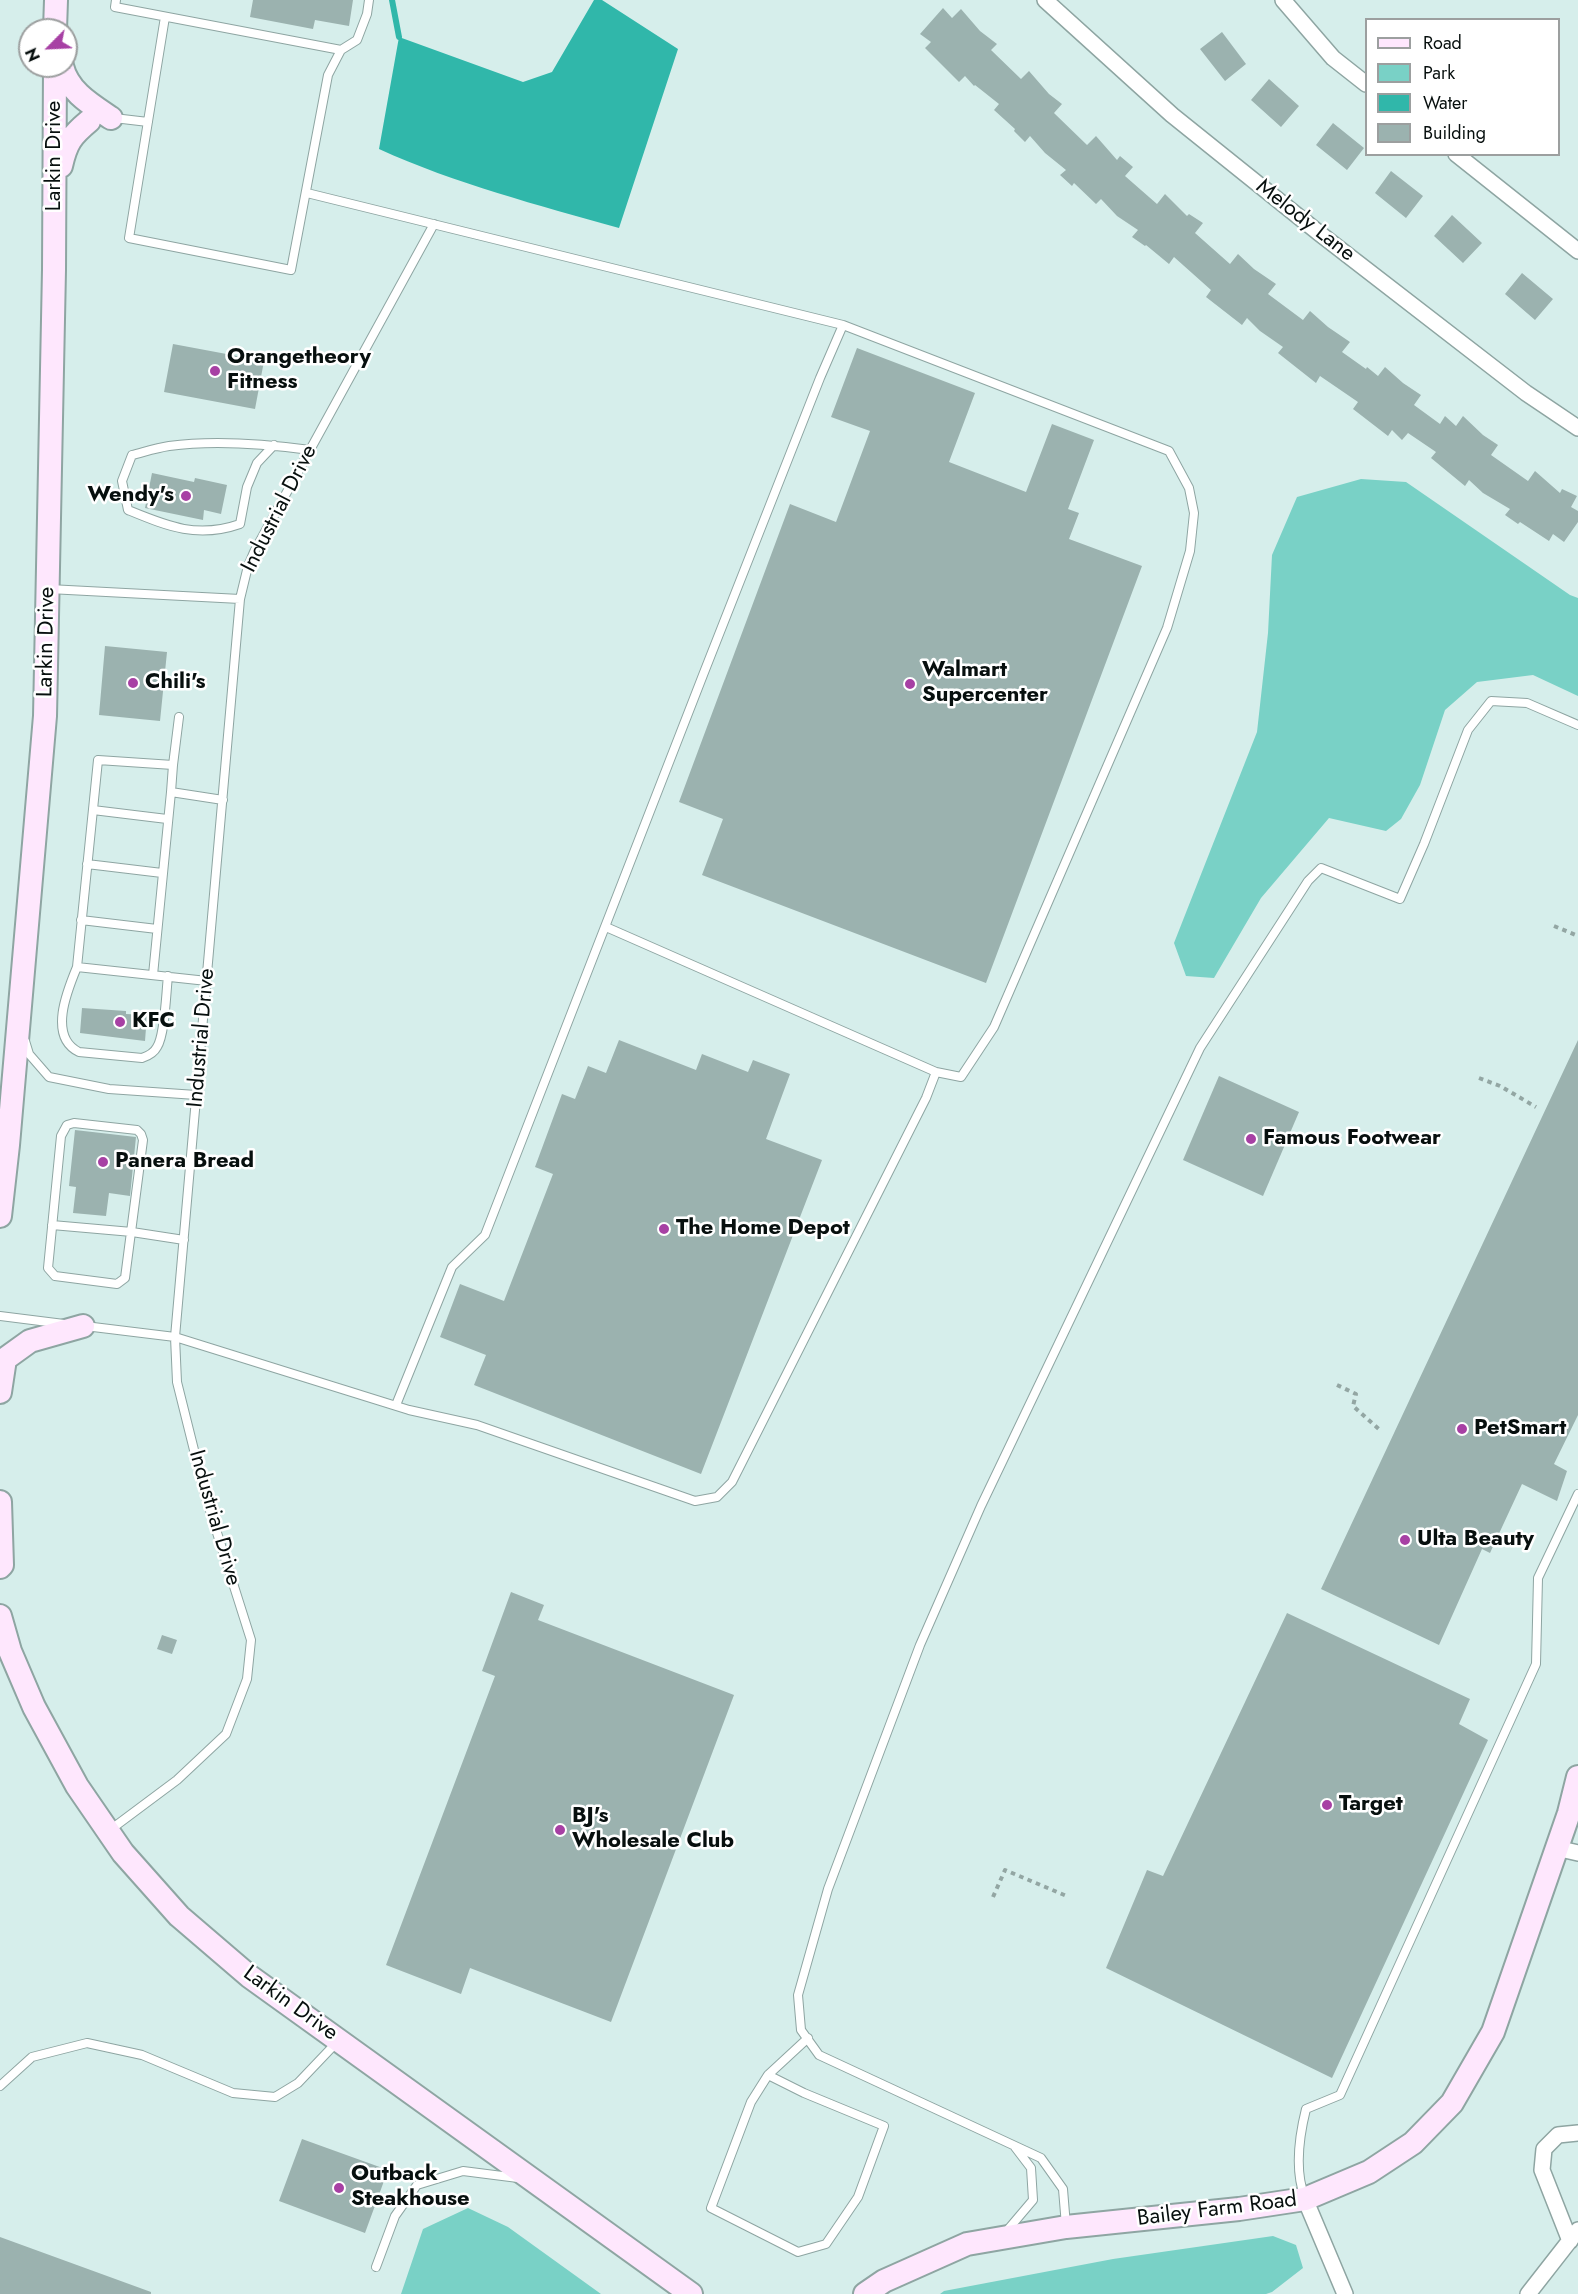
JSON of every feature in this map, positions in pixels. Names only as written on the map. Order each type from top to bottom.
[{"type":"street","points":[[55,18],[56,0]]},
{"type":"street","name":"Melody Lane","points":[[1045,0],[1172,115],[1310,226],[1526,393],[1578,428]]},
{"type":"street","points":[[1283,0],[1333,58],[1365,83]]},
{"type":"street","name":"Larkin Drive","points":[[0,1216],[9,1145],[45,716],[55,194],[55,78]]},
{"type":"street","points":[[67,78],[71,87],[91,105],[111,118]]},
{"type":"street","points":[[55,94],[61,112],[71,118],[88,121],[111,118]]},
{"type":"street","points":[[55,194],[65,147],[72,135],[88,121]]},
{"type":"street","points":[[1459,156],[1578,251]]},
{"type":"street","points":[[0,1392],[5,1359],[30,1341],[83,1326]]},
{"type":"street","points":[[0,1502],[2,1565],[0,1567]]},
{"type":"street","name":"Larkin Drive","points":[[0,1616],[10,1651],[33,1707],[77,1786],[123,1853],[178,1916],[249,1976],[690,2294]]},
{"type":"street","name":"Bailey Farm Road","points":[[854,2294],[875,2288],[967,2244],[1066,2227],[1239,2209],[1305,2199],[1370,2172],[1413,2143],[1452,2103],[1493,2032],[1556,1848],[1573,1814],[1578,1777]]},
{"type":"street","points":[[1556,1848],[1578,1853]]},
{"type":"street","points":[[1528,2294],[1574,2236],[1542,2170],[1544,2149],[1558,2135],[1578,2133]]},
{"type":"street","points":[[1305,2199],[1345,2294]]},
{"type":"lane","points":[[116,0],[115,7],[341,51]]},
{"type":"lane","points":[[165,16],[129,238],[291,270],[328,75],[341,51],[357,40],[367,14],[369,0]]},
{"type":"lane","points":[[111,118],[148,122]]},
{"type":"lane","points":[[307,193],[843,325],[1169,451],[1189,488],[1194,513],[1190,552],[1167,628],[994,1027],[961,1077],[936,1072],[606,927]]},
{"type":"lane","name":"Industrial Drive","points":[[108,1831],[177,1780],[226,1734],[247,1679],[251,1640],[206,1498],[177,1382],[175,1337],[240,599],[254,552],[434,224]]},
{"type":"lane","points":[[396,1405],[452,1267],[485,1235],[703,675],[843,325]]},
{"type":"lane","points":[[274,445],[256,463],[247,487],[240,524],[220,531],[173,529],[128,510],[122,481],[132,456],[168,446],[274,445],[310,450]]},
{"type":"lane","points":[[48,589],[240,599]]},
{"type":"lane","points":[[1066,2227],[1063,2189],[1041,2158],[819,2055],[801,2030],[798,1995],[825,1900],[920,1645],[981,1506],[1200,1048],[1308,881],[1320,868],[1400,899],[1468,730],[1491,701],[1527,704],[1578,725]]},
{"type":"lane","points":[[153,975],[179,717]]},
{"type":"lane","points":[[168,976],[161,1038],[157,1048],[150,1055],[142,1058],[79,1052],[71,1048],[62,1033],[67,990],[76,967],[98,760],[173,765]]},
{"type":"lane","points":[[171,792],[223,800]]},
{"type":"lane","points":[[93,810],[167,819]]},
{"type":"lane","points":[[87,864],[162,873]]},
{"type":"lane","points":[[81,920],[157,929]]},
{"type":"lane","points":[[76,967],[207,981]]},
{"type":"lane","points":[[19,1023],[29,1054],[49,1077],[109,1089],[196,1095]]},
{"type":"lane","points":[[0,1316],[175,1337],[396,1405],[477,1425],[695,1501],[717,1497],[732,1482],[926,1098],[936,1072]]},
{"type":"lane","points":[[74,1123],[137,1130],[143,1140],[125,1278],[117,1284],[54,1276],[48,1268],[52,1225],[61,1136],[67,1125],[74,1123]]},
{"type":"lane","points":[[52,1225],[132,1232],[184,1240]]},
{"type":"lane","points":[[1305,2199],[1299,2184],[1300,2133],[1306,2109],[1340,2095],[1536,1664],[1538,1578],[1578,1494]]},
{"type":"lane","points":[[768,2075],[804,2093],[884,2126],[858,2197],[826,2244],[798,2252],[711,2208],[751,2102],[768,2075],[808,2038]]},
{"type":"lane","points":[[0,2086],[32,2057],[87,2043],[142,2055],[233,2093],[275,2097],[298,2083],[339,2040]]},
{"type":"lane","points":[[1001,2238],[1033,2200],[1031,2168],[1014,2146]]},
{"type":"lane","points":[[376,2267],[395,2216],[417,2185],[463,2171],[534,2180]]},
{"type":"path","points":[[1554,926],[1578,936]]},
{"type":"path","points":[[1479,1078],[1500,1086],[1536,1107]]},
{"type":"path","points":[[1337,1385],[1356,1394],[1353,1406],[1380,1430]]},
{"type":"path","points":[[993,1897],[1005,1870],[1069,1897]]},
{"type":"green space","points":[[1361,479],[1406,482],[1570,595],[1578,598],[1578,696],[1533,675],[1477,682],[1445,710],[1420,785],[1401,819],[1386,831],[1329,818],[1261,898],[1214,978],[1186,976],[1174,943],[1257,732],[1268,633],[1272,555],[1297,497]]},
{"type":"green space","points":[[468,2208],[508,2227],[601,2294],[401,2294],[423,2229]]},
{"type":"green space","points":[[1273,2236],[1296,2245],[1303,2268],[1272,2292],[1266,2294],[940,2294],[944,2291],[1113,2259]]},
{"type":"water","points":[[594,0],[602,0],[678,49],[619,228],[467,183],[379,149],[399,37],[523,82],[552,72]]},
{"type":"building","points":[[253,0],[353,0],[349,26],[315,20],[313,29],[250,17]]},
{"type":"building","points":[[943,8],[952,18],[961,9],[980,31],[997,44],[991,50],[1021,79],[1029,71],[1049,94],[1062,104],[1054,113],[1087,145],[1096,136],[1117,160],[1120,156],[1133,167],[1125,176],[1157,204],[1165,194],[1187,216],[1189,214],[1203,223],[1195,233],[1230,264],[1238,254],[1254,269],[1276,284],[1268,294],[1303,320],[1310,311],[1350,342],[1342,352],[1378,376],[1385,367],[1421,395],[1414,405],[1440,424],[1445,416],[1456,426],[1463,416],[1483,435],[1498,445],[1491,455],[1528,481],[1535,471],[1560,493],[1562,489],[1577,496],[1571,507],[1578,511],[1578,522],[1564,542],[1553,534],[1549,541],[1505,515],[1510,509],[1483,493],[1469,480],[1465,486],[1431,458],[1436,452],[1408,433],[1402,440],[1392,430],[1388,436],[1353,409],[1358,402],[1320,376],[1316,383],[1278,353],[1283,347],[1260,331],[1247,318],[1242,325],[1206,297],[1211,290],[1174,257],[1169,264],[1132,237],[1138,230],[1117,216],[1101,199],[1096,204],[1074,183],[1072,186],[1060,175],[1066,170],[1045,153],[1030,136],[1025,142],[1014,131],[1015,129],[994,110],[999,104],[974,86],[965,76],[959,82],[925,48],[931,42],[920,34]]},
{"type":"building","points":[[1222,32],[1246,64],[1225,81],[1200,49]]},
{"type":"building","points":[[1269,79],[1299,106],[1281,127],[1251,100]]},
{"type":"building","points":[[1333,123],[1364,148],[1347,170],[1316,145]]},
{"type":"building","points":[[1391,171],[1423,196],[1406,218],[1375,193]]},
{"type":"building","points":[[1452,215],[1482,243],[1463,263],[1434,236]]},
{"type":"building","points":[[1522,273],[1553,299],[1535,320],[1505,294]]},
{"type":"building","points":[[173,344],[264,361],[255,409],[164,392]]},
{"type":"building","name":"Walmart Supercenter","points":[[857,348],[975,393],[949,462],[1026,492],[1052,424],[1094,440],[1068,509],[1079,513],[1069,539],[1142,566],[986,983],[702,875],[723,819],[679,802],[790,504],[836,522],[870,431],[831,417]]},
{"type":"building","name":"Wendy's","points":[[152,473],[194,482],[195,478],[227,485],[221,514],[204,510],[203,520],[145,508]]},
{"type":"building","name":"Chili's","points":[[105,646],[167,652],[160,721],[99,715]]},
{"type":"building","points":[[82,1008],[147,1015],[145,1041],[80,1033]]},
{"type":"building","name":"The Home Depot","points":[[619,1040],[696,1070],[702,1054],[748,1072],[753,1060],[790,1074],[766,1139],[822,1160],[701,1474],[474,1385],[486,1355],[440,1337],[460,1284],[504,1301],[553,1174],[535,1167],[562,1094],[575,1099],[588,1066],[606,1073]]},
{"type":"building","points":[[1578,1040],[1578,1415],[1554,1464],[1567,1471],[1557,1501],[1522,1484],[1490,1553],[1482,1549],[1439,1645],[1321,1589]]},
{"type":"building","points":[[1219,1076],[1299,1112],[1263,1196],[1183,1160]]},
{"type":"building","name":"Panera Bread","points":[[75,1130],[136,1137],[130,1196],[109,1193],[106,1216],[73,1213],[76,1187],[69,1186]]},
{"type":"building","name":"BJ's Wholesale Club","points":[[511,1592],[544,1605],[538,1620],[734,1695],[611,2022],[470,1968],[461,1994],[386,1965],[495,1676],[482,1671]]},
{"type":"building","name":"Target","points":[[1287,1613],[1470,1699],[1459,1724],[1488,1740],[1332,2078],[1106,1968],[1147,1870],[1163,1876]]},
{"type":"building","points":[[162,1635],[177,1640],[172,1654],[157,1649]]},
{"type":"building","points":[[302,2139],[388,2170],[365,2233],[279,2201]]},
{"type":"building","points":[[0,2237],[151,2292],[151,2294],[0,2294]]},
{"type":"waterway","points":[[392,0],[399,37]]},
{"type":"place","name":"Orangetheory Fitness","points":[[215,371]]},
{"type":"place","name":"Wendy's","points":[[186,496]]},
{"type":"place","name":"Chili's","points":[[133,683]]},
{"type":"place","name":"Walmart Supercenter","points":[[910,684]]},
{"type":"place","name":"KFC","points":[[120,1022]]},
{"type":"place","name":"Famous Footwear","points":[[1251,1139]]},
{"type":"place","name":"Panera Bread","points":[[103,1162]]},
{"type":"place","name":"The Home Depot","points":[[664,1229]]},
{"type":"place","name":"PetSmart","points":[[1462,1429]]},
{"type":"place","name":"Ulta Beauty","points":[[1405,1540]]},
{"type":"place","name":"Target","points":[[1327,1805]]},
{"type":"place","name":"BJ's Wholesale Club","points":[[560,1830]]},
{"type":"place","name":"Outback Steakhouse","points":[[339,2188]]}]
